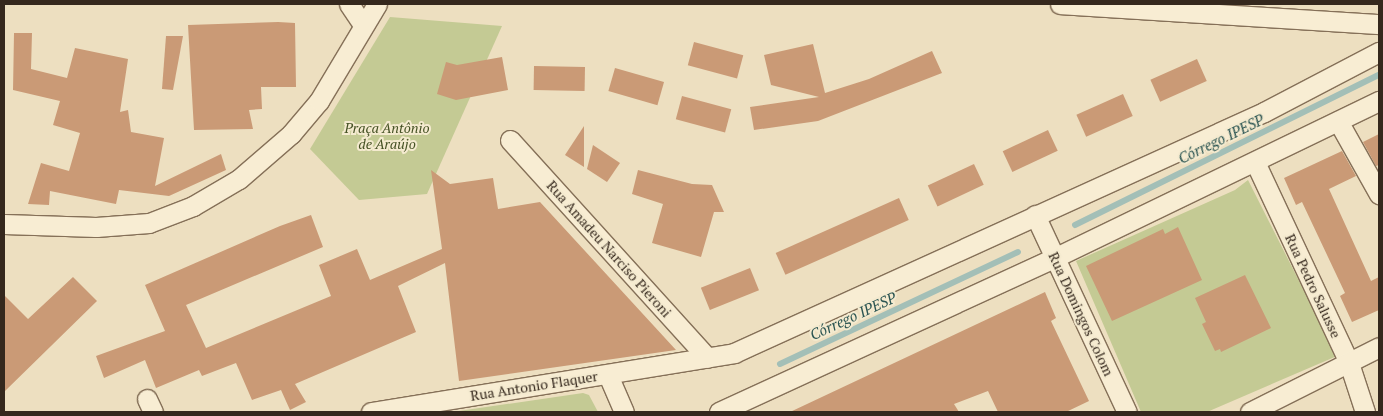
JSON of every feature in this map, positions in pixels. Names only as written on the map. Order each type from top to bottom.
[{"type":"street","points":[[349,4],[363,25]]},
{"type":"street","points":[[4,224],[96,227],[149,223],[193,206],[239,179],[291,134],[319,101],[377,4]]},
{"type":"street","points":[[1060,4],[1379,24]]},
{"type":"street","name":"Rua Antonio Flaquer","points":[[371,412],[608,375],[734,353],[1036,218],[1264,112],[1379,52]]},
{"type":"street","points":[[719,412],[1052,253],[1255,162],[1379,101]]},
{"type":"street","points":[[1338,121],[1379,194]]},
{"type":"street","name":"Rua Amadeu Narciso Pieroni","points":[[510,140],[708,358]]},
{"type":"street","name":"Rua Pedro Salusse","points":[[1255,162],[1349,363],[1365,412]]},
{"type":"street","name":"Rua Domingos Colom","points":[[1036,218],[1127,412]]},
{"type":"street","points":[[1250,412],[1379,347]]},
{"type":"street","points":[[608,375],[624,412]]},
{"type":"green space","name":"Praça Antônio de Araújo","points":[[390,17],[502,26],[427,194],[359,200],[310,149]]},
{"type":"green space","points":[[1248,180],[1337,356],[1207,412],[1141,412],[1076,261],[1235,190]]},
{"type":"green space","points":[[583,393],[589,395],[598,412],[452,412]]},
{"type":"building","points":[[295,23],[296,87],[261,87],[262,109],[249,110],[253,129],[194,130],[188,25]]},
{"type":"building","points":[[14,33],[32,33],[31,69],[67,78],[75,48],[128,59],[120,112],[128,110],[131,132],[164,138],[155,186],[221,154],[226,170],[169,196],[119,190],[116,204],[50,191],[49,205],[28,204],[41,163],[69,171],[80,133],[53,125],[60,101],[13,90]]},
{"type":"building","points":[[166,36],[183,36],[173,90],[162,89]]},
{"type":"building","points":[[694,42],[743,55],[737,78],[688,65]]},
{"type":"building","points":[[813,44],[825,93],[869,79],[932,51],[942,73],[818,121],[754,130],[750,107],[819,97],[771,85],[764,55]]},
{"type":"building","points":[[502,57],[508,90],[456,100],[437,94],[446,62],[457,65]]},
{"type":"building","points":[[1197,59],[1207,81],[1160,102],[1150,80]]},
{"type":"building","points":[[534,66],[585,67],[585,91],[534,90]]},
{"type":"building","points":[[615,68],[664,82],[657,105],[608,91]]},
{"type":"building","points":[[1123,94],[1133,116],[1086,137],[1076,115]]},
{"type":"building","points":[[682,96],[731,109],[725,132],[676,119]]},
{"type":"building","points":[[584,126],[584,167],[565,155]]},
{"type":"building","points":[[1048,130],[1058,151],[1012,172],[1003,151]]},
{"type":"building","points":[[1379,134],[1379,165],[1376,166],[1363,142]]},
{"type":"building","points":[[593,145],[620,163],[607,182],[587,169]]},
{"type":"building","points":[[1342,151],[1356,176],[1329,189],[1371,281],[1379,277],[1379,310],[1352,322],[1340,296],[1345,293],[1302,202],[1296,205],[1284,178]]},
{"type":"building","points":[[974,164],[984,185],[937,206],[928,186]]},
{"type":"building","points":[[431,170],[450,184],[493,178],[498,209],[540,202],[676,350],[459,381],[445,263],[398,286],[416,332],[295,384],[306,402],[290,410],[281,390],[252,400],[236,363],[202,376],[199,370],[156,388],[145,360],[104,378],[96,356],[165,331],[145,285],[280,226],[311,215],[323,247],[186,305],[206,348],[331,296],[319,265],[357,249],[370,280],[442,249]]},
{"type":"building","points":[[638,170],[692,184],[712,185],[724,212],[714,212],[701,257],[652,243],[663,204],[632,194]]},
{"type":"building","points":[[899,198],[909,220],[785,275],[776,253]]},
{"type":"building","points":[[1178,227],[1202,280],[1112,321],[1086,266],[1163,229],[1165,234]]},
{"type":"building","points":[[750,268],[759,290],[710,310],[701,288]]},
{"type":"building","points":[[1245,275],[1271,328],[1221,352],[1220,349],[1215,351],[1202,324],[1206,322],[1195,298]]},
{"type":"building","points":[[73,277],[97,301],[4,392],[4,295],[28,319]]},
{"type":"building","points":[[1045,292],[1056,318],[1051,321],[1089,401],[1066,412],[998,412],[988,391],[954,404],[959,412],[790,412]]},
{"type":"waterway","name":"Córrego IPESP","points":[[1075,225],[1379,75]]},
{"type":"waterway","name":"Córrego IPESP","points":[[780,364],[1018,252]]}]
